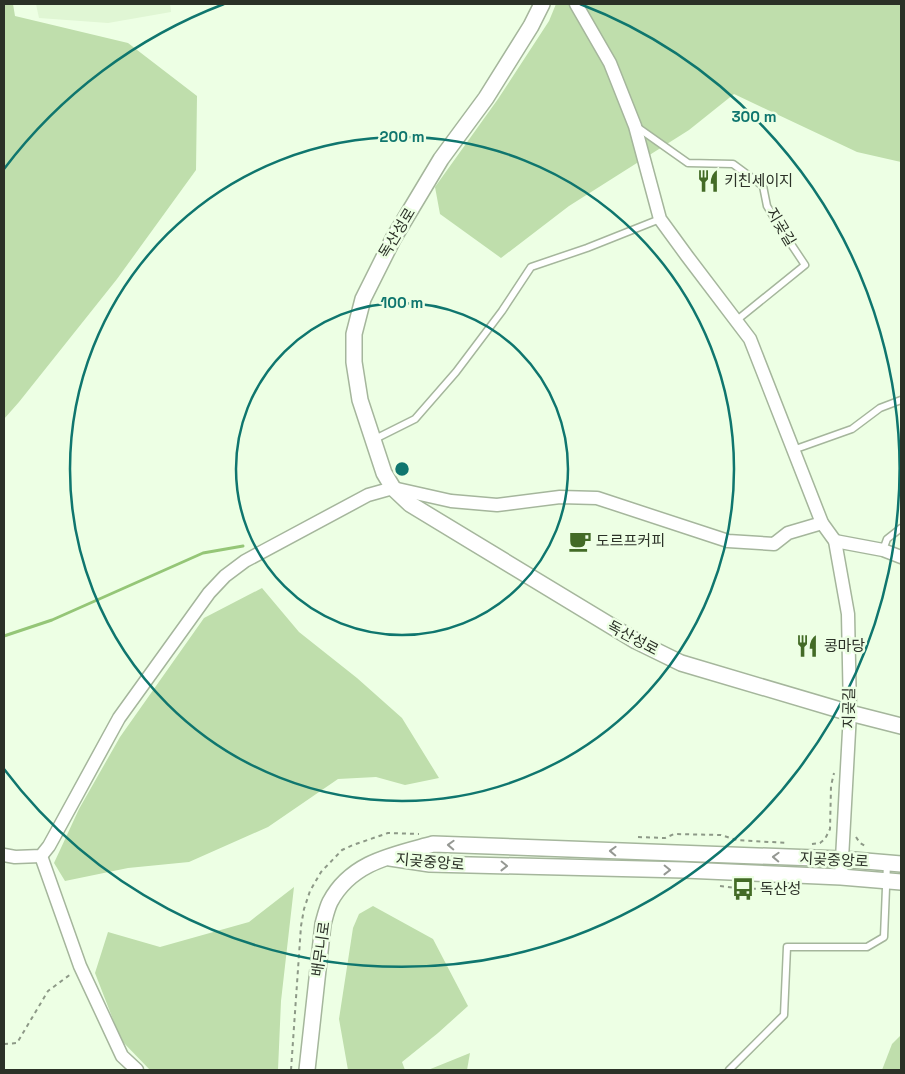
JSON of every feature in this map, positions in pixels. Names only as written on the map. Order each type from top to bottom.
[{"type":"street","name":"독산성로","points":[[542,4],[532,26],[486,98],[441,159],[393,239],[363,299],[354,334],[354,362],[360,400],[384,473],[393,488],[410,504],[636,641],[682,663],[850,713],[901,726]]},
{"type":"street","name":"지곶길","points":[[576,4],[610,63],[635,126],[660,219],[750,339],[822,523],[836,541],[848,614],[850,713],[841,876]]},
{"type":"street","points":[[4,855],[15,857],[41,856],[49,846],[119,718],[209,592],[225,576],[244,561],[368,495],[393,488],[451,501],[497,505],[560,497],[597,498],[728,541],[774,544],[788,533],[822,523]]},
{"type":"street","points":[[836,541],[883,550],[901,557]]},
{"type":"street","name":"지곶중앙로","points":[[386,858],[433,844],[842,859],[894,864]]},
{"type":"street","points":[[41,856],[80,966],[122,1056],[137,1070]]},
{"type":"street","name":"지곶중앙로","points":[[386,858],[430,864],[684,870],[841,876],[894,881]]},
{"type":"street","name":"배무니로","points":[[307,1070],[323,924],[330,902],[343,884],[360,868],[386,858]]},
{"type":"lane","name":"지곶길","points":[[635,126],[688,163],[733,164],[762,186],[767,206],[804,265],[737,320]]},
{"type":"lane","points":[[372,441],[415,419],[456,372],[502,311],[531,267],[587,248],[660,219]]},
{"type":"lane","points":[[793,450],[852,429],[880,408],[901,400]]},
{"type":"lane","points":[[883,550],[887,539],[901,528]]},
{"type":"lane","points":[[729,1070],[784,1015],[787,947],[866,946],[884,937],[894,881],[894,864]]},
{"type":"path","points":[[810,844],[820,843],[828,835],[830,829],[831,786],[835,768]]},
{"type":"path","points":[[854,834],[860,843],[871,848]]},
{"type":"path","points":[[4,1044],[17,1043],[48,991],[80,966]]},
{"type":"shaded area","points":[[4,4],[13,4],[15,16],[128,43],[197,96],[196,170],[117,279],[4,419]]},
{"type":"shaded area","points":[[36,4],[170,4],[171,12],[108,23],[39,18]]},
{"type":"shaded area","points":[[556,4],[901,4],[901,162],[857,152],[734,94],[689,130],[569,206],[501,258],[440,214],[435,187],[498,99],[549,21]]},
{"type":"shaded area","points":[[262,588],[299,632],[357,678],[402,718],[439,778],[405,785],[376,777],[338,779],[268,827],[189,862],[128,868],[65,881],[54,863],[79,809],[120,737],[204,618]]},
{"type":"shaded area","points":[[294,887],[281,1001],[278,1070],[150,1070],[121,1040],[95,973],[108,932],[160,947],[249,922]]},
{"type":"shaded area","points":[[373,906],[433,939],[468,1006],[402,1062],[405,1070],[348,1070],[339,1019],[353,928],[359,914]]},
{"type":"shaded area","points":[[901,1035],[901,1070],[882,1070],[892,1044]]},
{"type":"shaded area","points":[[470,1053],[467,1070],[428,1070]]},
{"type":"waterway","points":[[4,636],[52,620],[203,553],[243,546]]},
{"type":"place","name":"키친세이지","points":[[708,181]]},
{"type":"place","name":"도르프커피","points":[[580,541]]},
{"type":"place","name":"콩마당","points":[[807,646]]},
{"type":"place","name":"독산성","points":[[743,889]]}]
